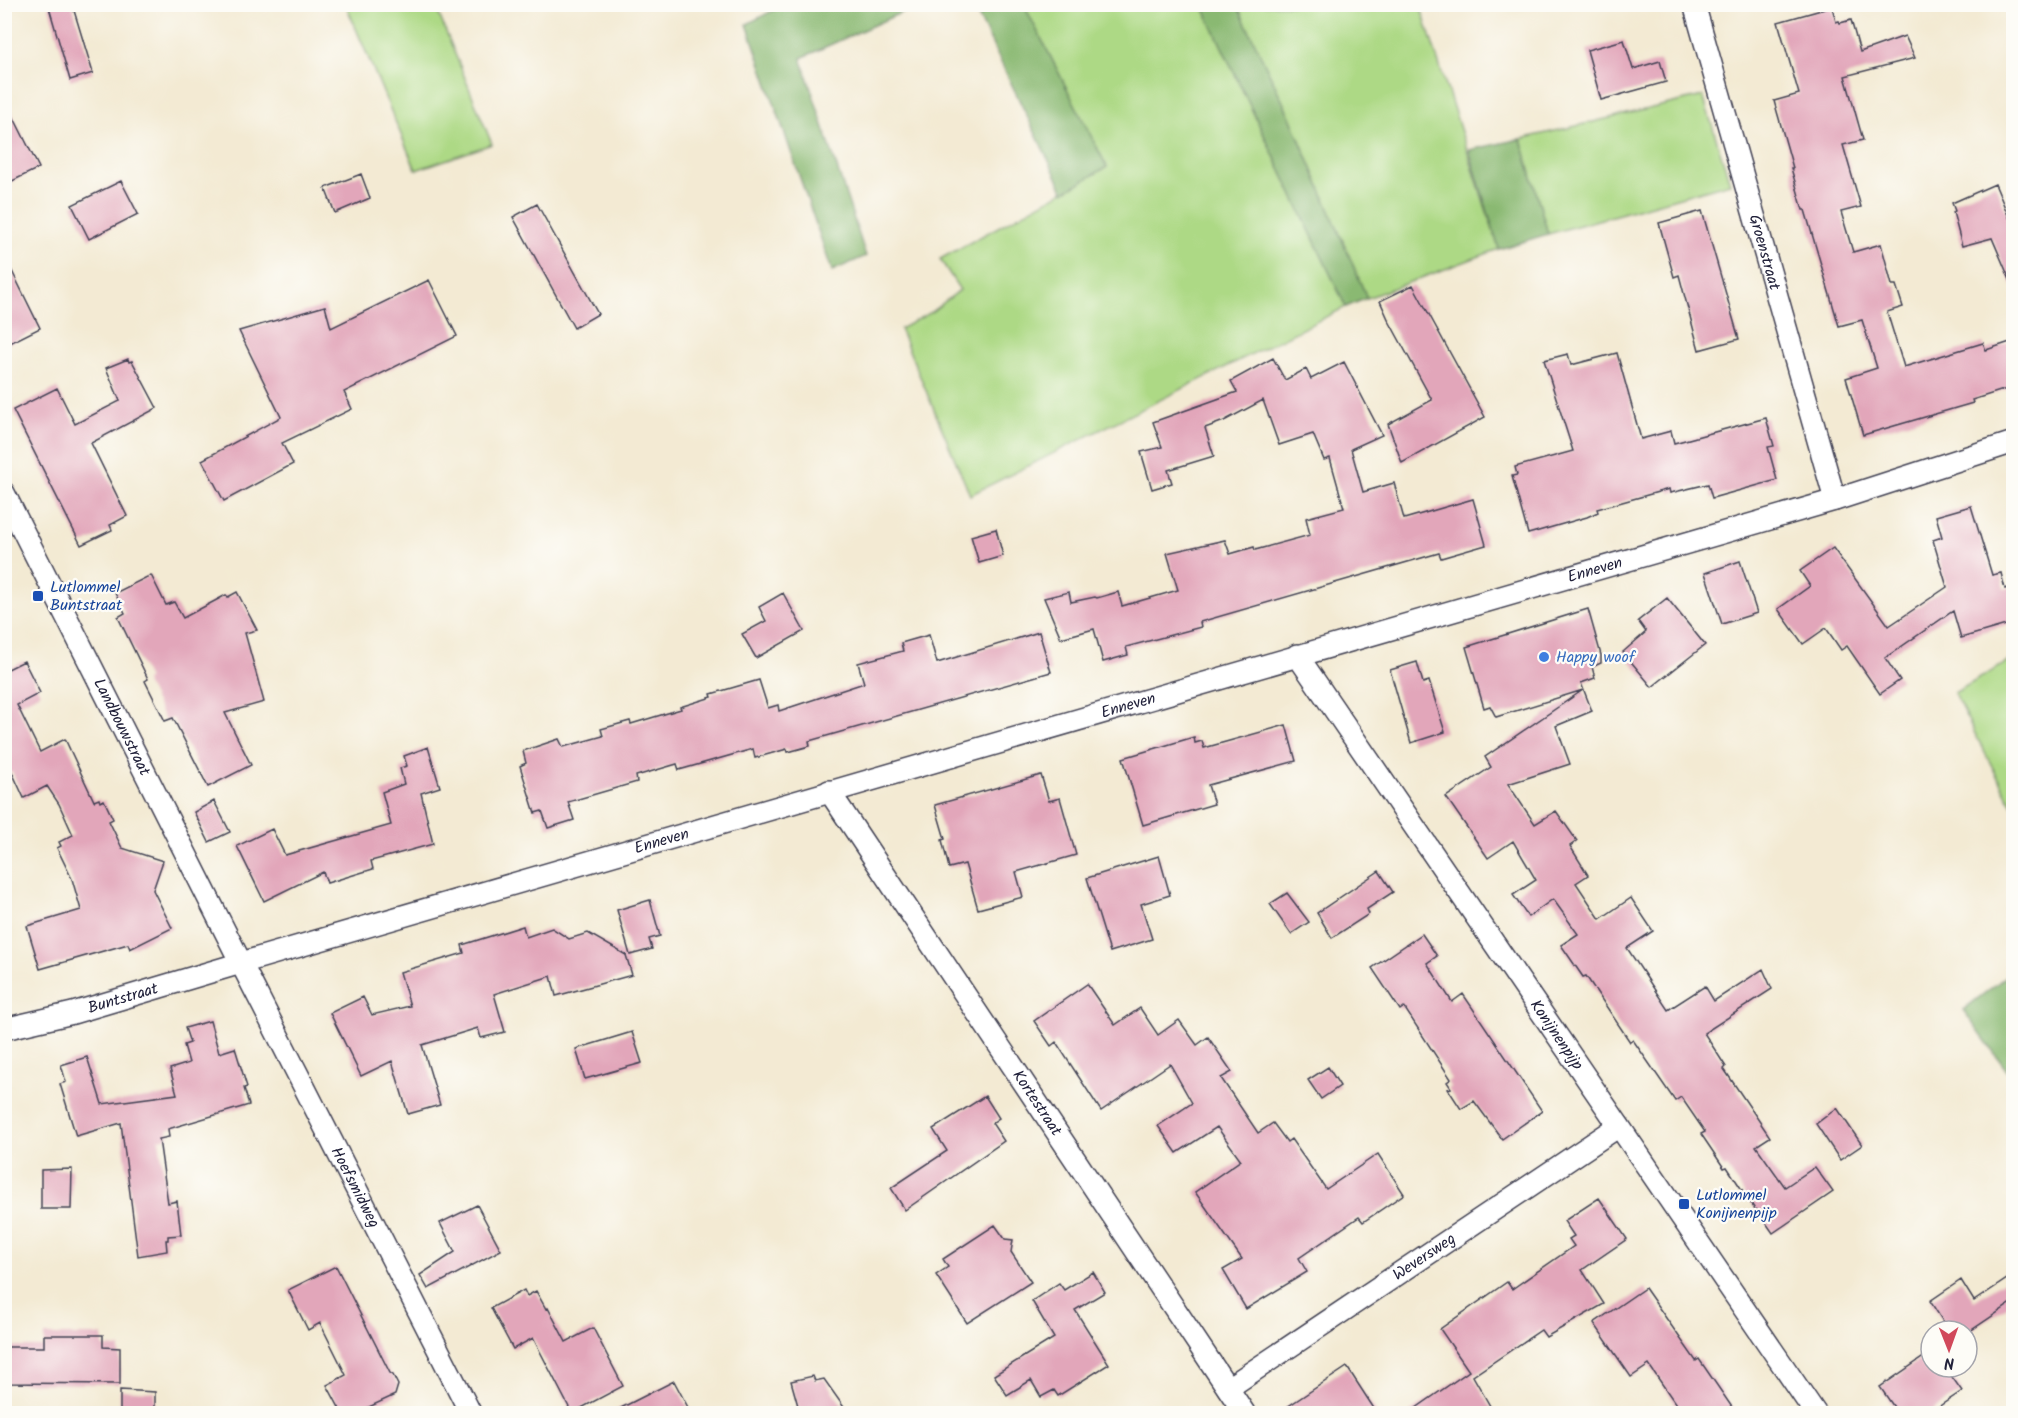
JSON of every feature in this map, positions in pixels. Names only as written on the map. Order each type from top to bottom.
[{"type":"street","name":"Groenstraat","points":[[1694,4],[1835,500]]},
{"type":"street","name":"Enneven","points":[[241,963],[1835,500],[2013,442]]},
{"type":"street","name":"Landbouwstraat","points":[[4,493],[241,963]]},
{"type":"street","name":"Konijnenpijp","points":[[1297,656],[1816,1413]]},
{"type":"street","name":"Kortestraat","points":[[829,791],[1245,1413]]},
{"type":"street","name":"Buntstraat","points":[[4,1029],[73,1013],[241,963]]},
{"type":"street","name":"Hoefsmidweg","points":[[241,963],[471,1413]]},
{"type":"street","name":"Weversweg","points":[[1228,1388],[1619,1126]]},
{"type":"green space","points":[[785,4],[918,5],[801,58],[866,256],[832,271],[747,24]]},
{"type":"green space","points":[[346,5],[435,5],[492,144],[416,170]]},
{"type":"green space","points":[[973,5],[1024,5],[1107,167],[1064,192]]},
{"type":"green space","points":[[1024,5],[1202,5],[1346,307],[970,495],[900,329],[931,312],[960,290],[940,259],[1107,167]]},
{"type":"green space","points":[[1202,5],[1237,5],[1290,117],[1367,298],[1346,307]]},
{"type":"green space","points":[[1237,5],[1420,5],[1499,249],[1367,298],[1290,117]]},
{"type":"green space","points":[[1703,96],[1730,183],[1548,234],[1521,139]]},
{"type":"green space","points":[[1521,139],[1548,234],[1499,249],[1469,150]]},
{"type":"green space","points":[[2013,659],[2013,807],[1954,693]]},
{"type":"green space","points":[[2013,971],[2013,1079],[1963,1010]]},
{"type":"building","points":[[48,4],[72,4],[93,73],[70,80]]},
{"type":"building","points":[[1832,7],[1836,22],[1851,20],[1860,52],[1905,36],[1915,58],[1845,76],[1863,140],[1843,145],[1861,207],[1841,212],[1853,252],[1881,244],[1892,285],[1896,285],[1903,307],[1887,312],[1904,367],[1983,343],[1986,350],[2013,341],[2013,387],[1972,400],[1973,403],[1863,435],[1846,378],[1877,368],[1862,320],[1839,326],[1805,210],[1803,210],[1774,101],[1799,94],[1778,22]]},
{"type":"building","points":[[1624,40],[1633,69],[1660,61],[1666,82],[1601,100],[1587,50]]},
{"type":"building","points":[[4,98],[39,168],[4,185]]},
{"type":"building","points":[[361,174],[370,198],[335,213],[325,188]]},
{"type":"building","points":[[121,181],[138,214],[89,239],[72,205]]},
{"type":"building","points":[[1995,184],[2013,227],[2013,287],[1992,238],[1962,246],[1953,212],[1955,211],[1952,203]]},
{"type":"building","points":[[537,204],[598,314],[574,328],[513,217]]},
{"type":"building","points":[[1702,211],[1739,339],[1699,350],[1679,275],[1674,277],[1659,223]]},
{"type":"building","points":[[4,255],[40,328],[4,346]]},
{"type":"building","points":[[429,280],[457,336],[344,392],[352,409],[282,443],[293,464],[224,501],[202,460],[281,417],[239,331],[325,306],[331,328]]},
{"type":"building","points":[[1413,285],[1485,417],[1402,463],[1388,424],[1432,400],[1380,301]]},
{"type":"building","points":[[1617,353],[1641,439],[1671,431],[1674,443],[1766,418],[1774,446],[1768,447],[1777,480],[1712,498],[1708,484],[1670,493],[1669,489],[1597,509],[1598,512],[1587,517],[1528,534],[1512,476],[1517,475],[1515,467],[1573,451],[1544,360],[1568,354],[1571,365]]},
{"type":"building","points":[[1273,358],[1285,380],[1306,369],[1311,379],[1344,362],[1382,435],[1351,449],[1363,492],[1394,483],[1404,519],[1473,499],[1486,545],[1441,558],[1439,553],[1200,622],[1201,627],[1126,647],[1128,655],[1103,662],[1094,629],[1061,638],[1044,598],[1069,592],[1071,602],[1118,592],[1122,606],[1178,590],[1167,553],[1225,540],[1230,554],[1254,547],[1255,550],[1310,535],[1306,518],[1344,508],[1330,458],[1324,460],[1313,434],[1279,445],[1263,400],[1224,421],[1205,428],[1214,456],[1168,470],[1172,483],[1152,489],[1141,452],[1162,447],[1153,422],[1237,392],[1231,381]]},
{"type":"building","points":[[128,359],[129,362],[132,361],[157,408],[91,443],[127,516],[110,525],[112,530],[81,545],[13,410],[57,388],[75,424],[120,401],[106,368]]},
{"type":"building","points":[[1971,506],[1992,575],[2001,573],[2005,589],[2013,586],[2013,623],[1961,638],[1953,611],[1885,658],[1900,680],[1880,694],[1847,646],[1841,650],[1826,628],[1803,644],[1778,609],[1810,586],[1800,571],[1833,548],[1889,626],[1947,587],[1933,540],[1942,537],[1936,516]]},
{"type":"building","points":[[996,529],[1003,556],[979,563],[971,536]]},
{"type":"building","points":[[1740,561],[1757,613],[1722,624],[1705,573]]},
{"type":"building","points":[[151,575],[166,605],[174,602],[183,618],[226,595],[228,597],[237,592],[257,630],[245,633],[264,702],[225,713],[251,765],[208,787],[173,718],[165,721],[145,681],[148,679],[118,617],[125,613],[115,593]]},
{"type":"building","points":[[783,593],[804,631],[756,658],[742,634],[766,621],[759,607]]},
{"type":"building","points":[[1667,598],[1705,645],[1652,687],[1623,652],[1646,632],[1638,621]]},
{"type":"building","points":[[1588,609],[1601,655],[1601,663],[1592,667],[1595,678],[1581,683],[1592,711],[1556,726],[1570,764],[1508,784],[1535,824],[1556,811],[1577,841],[1570,846],[1588,875],[1576,883],[1600,919],[1631,898],[1653,931],[1627,948],[1668,1010],[1705,986],[1714,1001],[1763,969],[1772,989],[1704,1033],[1726,1067],[1724,1069],[1770,1137],[1756,1146],[1785,1187],[1815,1167],[1833,1192],[1773,1233],[1701,1134],[1705,1132],[1681,1097],[1675,1101],[1633,1040],[1630,1042],[1586,976],[1583,977],[1561,945],[1578,934],[1553,899],[1528,917],[1513,895],[1536,880],[1513,841],[1488,858],[1446,797],[1491,767],[1485,757],[1583,690],[1496,717],[1490,706],[1484,708],[1466,647]]},
{"type":"building","points":[[1039,632],[1051,672],[809,741],[810,746],[788,752],[787,749],[755,758],[753,749],[679,770],[677,764],[636,776],[637,782],[568,802],[574,820],[548,828],[542,811],[535,813],[520,766],[526,763],[523,751],[559,739],[563,747],[603,736],[601,729],[630,721],[631,724],[681,709],[680,707],[712,697],[711,694],[759,680],[768,708],[778,705],[779,711],[864,683],[858,663],[903,651],[901,643],[929,635],[937,663]]},
{"type":"building","points":[[24,661],[40,693],[17,705],[40,752],[65,739],[94,801],[104,800],[113,819],[109,821],[122,848],[163,861],[153,890],[172,928],[130,949],[128,944],[40,969],[27,926],[81,910],[72,879],[57,848],[61,846],[59,842],[73,835],[59,804],[47,786],[24,798],[12,772],[4,775],[4,671]]},
{"type":"building","points":[[1417,662],[1423,683],[1429,681],[1445,732],[1411,743],[1390,670]]},
{"type":"building","points":[[1286,725],[1296,761],[1208,785],[1214,804],[1143,825],[1123,758],[1194,737],[1195,743],[1202,741],[1204,748]]},
{"type":"building","points":[[428,747],[440,787],[421,793],[433,844],[371,861],[373,869],[327,883],[323,872],[264,901],[237,846],[272,829],[285,855],[391,825],[382,792],[404,784],[400,768],[407,766],[404,756]]},
{"type":"building","points":[[1041,775],[1049,801],[1060,798],[1076,855],[1016,872],[1023,897],[978,909],[965,864],[949,868],[942,840],[945,839],[935,805]]},
{"type":"building","points":[[214,801],[230,832],[209,842],[194,812]]},
{"type":"building","points":[[1159,856],[1170,895],[1141,904],[1152,939],[1110,952],[1087,878]]},
{"type":"building","points":[[1379,871],[1393,892],[1367,909],[1369,914],[1332,938],[1317,913]]},
{"type":"building","points":[[1287,893],[1309,922],[1291,934],[1270,904]]},
{"type":"building","points":[[650,900],[660,936],[649,939],[652,949],[630,955],[617,910]]},
{"type":"building","points":[[523,926],[526,937],[552,928],[569,939],[588,933],[626,955],[632,975],[556,996],[551,976],[494,994],[505,1032],[481,1038],[478,1028],[422,1045],[440,1105],[408,1114],[392,1061],[361,1076],[330,1013],[363,997],[372,1015],[410,1006],[400,972],[464,953],[462,945]]},
{"type":"building","points":[[1422,934],[1437,956],[1427,963],[1452,1002],[1463,994],[1542,1111],[1502,1139],[1474,1101],[1461,1109],[1448,1089],[1451,1088],[1447,1082],[1451,1079],[1404,1007],[1400,1010],[1372,968]]},
{"type":"building","points":[[1087,984],[1115,1025],[1140,1008],[1158,1035],[1179,1020],[1197,1045],[1208,1037],[1232,1072],[1221,1078],[1258,1133],[1273,1123],[1287,1142],[1291,1139],[1326,1189],[1378,1154],[1404,1194],[1363,1222],[1359,1217],[1299,1258],[1307,1272],[1246,1309],[1223,1270],[1242,1259],[1195,1192],[1241,1160],[1217,1127],[1177,1153],[1158,1126],[1192,1103],[1170,1064],[1101,1111],[1056,1042],[1051,1046],[1034,1021]]},
{"type":"building","points":[[210,1021],[219,1053],[235,1048],[247,1087],[244,1088],[249,1105],[168,1129],[169,1137],[159,1139],[168,1203],[177,1201],[181,1235],[168,1236],[167,1251],[138,1256],[121,1123],[76,1136],[60,1084],[66,1082],[61,1065],[87,1057],[102,1104],[177,1094],[170,1069],[189,1063],[184,1045],[190,1043],[185,1028]]},
{"type":"building","points":[[632,1032],[642,1063],[585,1079],[576,1049]]},
{"type":"building","points":[[1328,1067],[1340,1086],[1321,1099],[1308,1080]]},
{"type":"building","points":[[985,1096],[999,1118],[992,1123],[1004,1141],[905,1210],[891,1188],[947,1151],[933,1129]]},
{"type":"building","points":[[1837,1108],[1862,1145],[1840,1160],[1816,1124]]},
{"type":"building","points":[[72,1169],[71,1209],[41,1209],[41,1170]]},
{"type":"building","points":[[1599,1198],[1627,1239],[1582,1270],[1604,1304],[1546,1337],[1541,1330],[1473,1376],[1494,1413],[1409,1413],[1469,1371],[1440,1329],[1507,1282],[1512,1289],[1574,1246],[1569,1239],[1574,1236],[1564,1221]]},
{"type":"building","points":[[477,1205],[501,1250],[428,1289],[420,1275],[455,1252],[440,1223]]},
{"type":"building","points":[[995,1225],[1005,1239],[1013,1240],[1011,1252],[1031,1282],[967,1323],[936,1275],[948,1267],[943,1259]]},
{"type":"building","points":[[336,1266],[398,1385],[395,1395],[356,1413],[342,1413],[327,1385],[346,1375],[320,1323],[308,1330],[288,1290]]},
{"type":"building","points":[[1093,1272],[1105,1292],[1075,1310],[1109,1364],[1058,1396],[1054,1390],[1041,1397],[1031,1380],[1007,1395],[994,1375],[1054,1338],[1032,1301],[1059,1283],[1064,1290]]},
{"type":"building","points":[[2013,1275],[2013,1302],[1979,1325],[1979,1319],[1941,1319],[1930,1301],[1961,1280],[1974,1301]]},
{"type":"building","points":[[1645,1288],[1696,1361],[1699,1359],[1736,1413],[1682,1413],[1649,1365],[1631,1377],[1594,1323]]},
{"type":"building","points":[[524,1290],[527,1296],[536,1291],[566,1342],[593,1328],[623,1386],[572,1413],[533,1338],[513,1349],[491,1308]]},
{"type":"building","points":[[44,1335],[103,1335],[103,1347],[120,1348],[120,1384],[4,1383],[4,1347],[44,1347]]},
{"type":"building","points":[[1919,1360],[1919,1379],[1954,1379],[1962,1391],[1929,1413],[1898,1413],[1880,1387]]},
{"type":"building","points":[[1347,1367],[1377,1413],[1278,1413]]},
{"type":"building","points":[[813,1376],[815,1381],[824,1379],[848,1413],[800,1413],[791,1381]]},
{"type":"building","points":[[674,1381],[691,1413],[611,1413]]},
{"type":"building","points":[[120,1390],[155,1392],[155,1413],[120,1413]]},
{"type":"place","name":"Lutlommel Buntstraat","points":[[38,596]]},
{"type":"place","name":"Happy woof","points":[[1544,657]]},
{"type":"place","name":"Lutlommel Konijnenpijp","points":[[1684,1204]]}]
